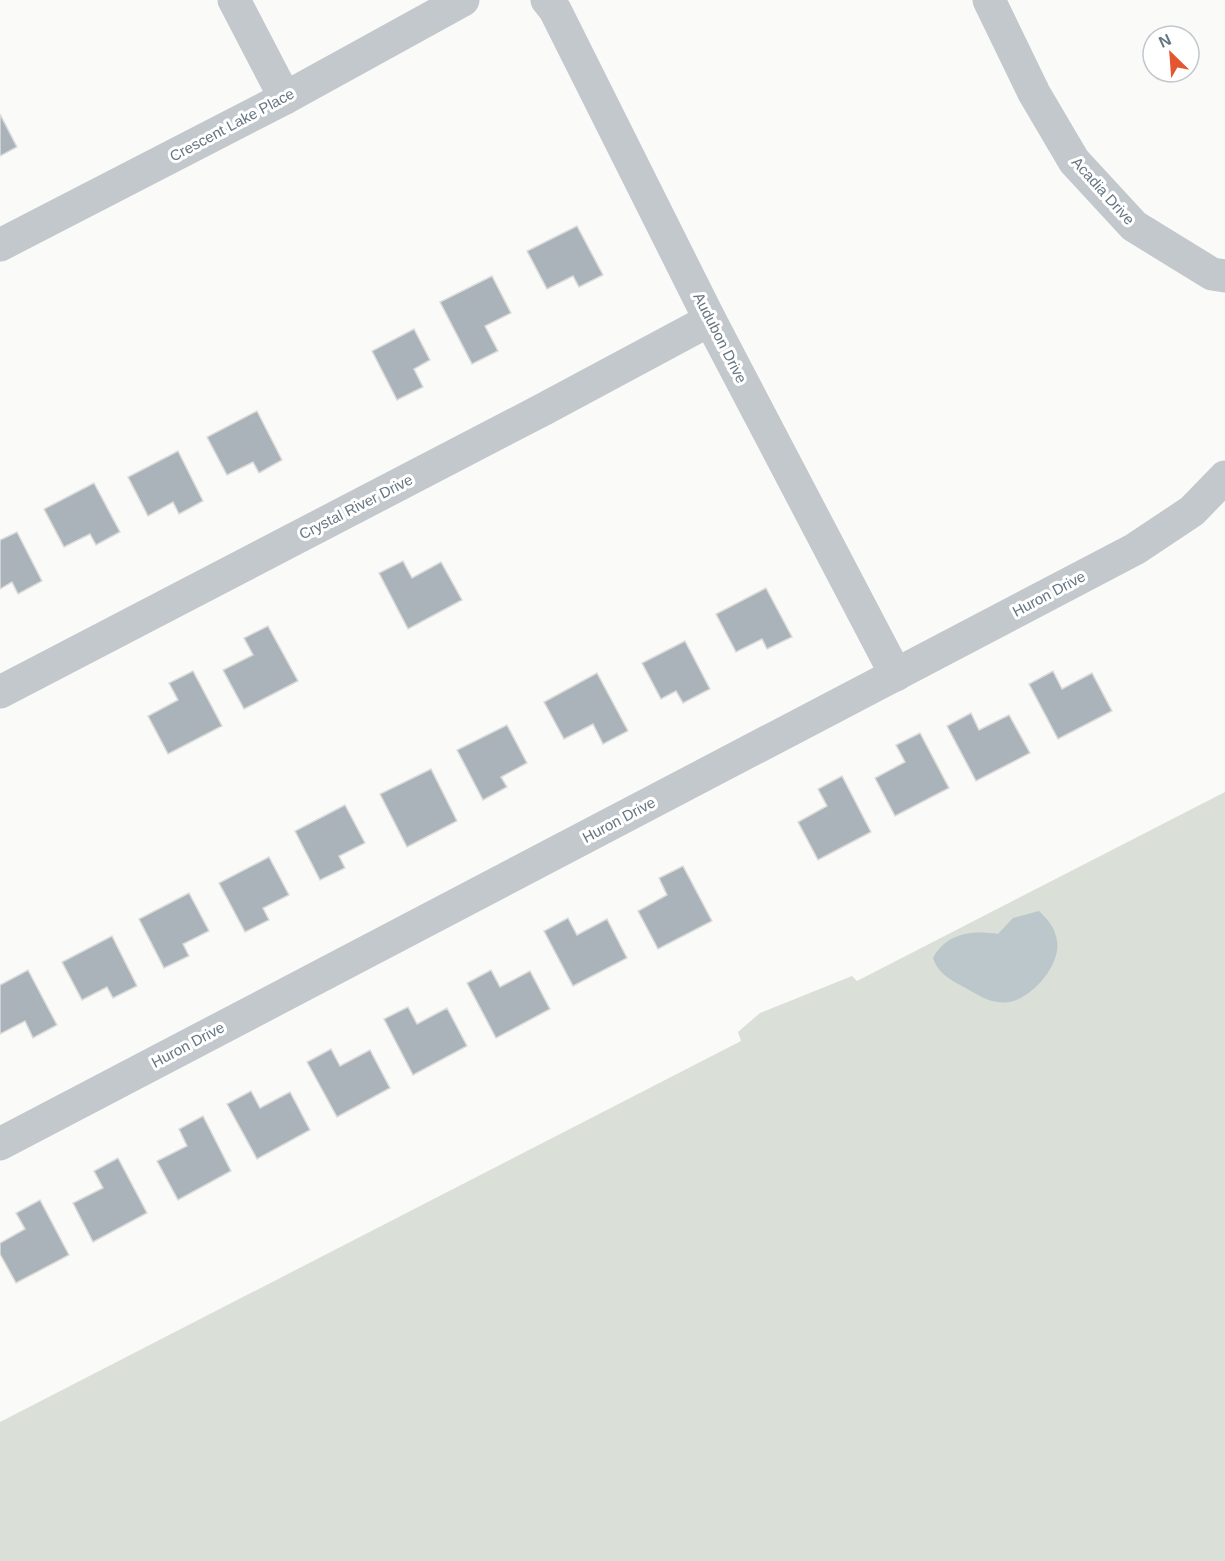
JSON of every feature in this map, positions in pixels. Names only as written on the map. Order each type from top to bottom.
[{"type":"street","points":[[234,0],[285,98]]},
{"type":"street","name":"Crescent Lake Place","points":[[0,245],[285,98],[463,0]]},
{"type":"street","name":"Audubon Drive","points":[[547,0],[555,10],[710,320],[896,675]]},
{"type":"street","name":"Acadia Drive","points":[[989,0],[1034,93],[1074,161],[1134,226],[1212,274],[1225,276]]},
{"type":"street","name":"Crystal River Drive","points":[[0,692],[544,410],[710,320]]},
{"type":"street","name":"Huron Drive","points":[[0,1144],[1134,549],[1192,511],[1225,477]]},
{"type":"shaded area","points":[[1225,792],[1225,1561],[0,1561],[0,1422],[741,1041],[738,1032],[760,1013],[852,976],[857,981]]},
{"type":"shaded area","points":[[1039,911],[1055,932],[1057,950],[1050,970],[1043,979],[1018,999],[1002,1003],[984,998],[948,978],[935,963],[933,958],[945,943],[953,938],[969,933],[998,934],[1013,918]]},
{"type":"building","points":[[0,114],[17,147],[0,156]]},
{"type":"building","points":[[577,226],[603,275],[579,287],[573,276],[547,289],[527,251]]},
{"type":"building","points":[[492,276],[511,313],[485,326],[498,351],[472,364],[440,302]]},
{"type":"building","points":[[414,329],[430,360],[414,369],[423,387],[397,400],[372,351]]},
{"type":"building","points":[[257,411],[282,460],[259,473],[253,462],[227,475],[207,437]]},
{"type":"building","points":[[178,451],[203,501],[179,514],[173,502],[148,516],[128,477]]},
{"type":"building","points":[[94,483],[120,532],[96,545],[90,534],[64,547],[44,509]]},
{"type":"building","points":[[17,532],[42,581],[18,594],[12,582],[0,589],[0,540]]},
{"type":"building","points":[[403,561],[412,578],[441,562],[462,600],[408,629],[379,573]]},
{"type":"building","points":[[766,588],[792,637],[767,649],[762,639],[736,652],[716,614]]},
{"type":"building","points":[[268,626],[298,681],[244,709],[223,670],[253,655],[244,638]]},
{"type":"building","points":[[685,641],[710,689],[683,703],[676,691],[661,699],[642,663]]},
{"type":"building","points":[[193,671],[222,726],[168,754],[148,716],[178,700],[169,683]]},
{"type":"building","points":[[1053,671],[1062,689],[1092,673],[1112,711],[1058,739],[1029,684]]},
{"type":"building","points":[[597,673],[628,731],[603,744],[593,724],[564,739],[544,702]]},
{"type":"building","points":[[971,713],[979,730],[1009,715],[1030,753],[976,781],[947,726]]},
{"type":"building","points":[[507,725],[527,763],[501,777],[507,787],[483,800],[457,750]]},
{"type":"building","points":[[920,733],[949,788],[895,816],[875,778],[905,762],[896,745]]},
{"type":"building","points":[[431,769],[457,821],[407,847],[380,794]]},
{"type":"building","points":[[842,776],[871,832],[818,860],[798,822],[827,806],[818,789]]},
{"type":"building","points":[[345,805],[365,843],[339,856],[345,868],[320,880],[295,831]]},
{"type":"building","points":[[269,857],[289,895],[263,908],[269,920],[245,932],[219,883]]},
{"type":"building","points":[[683,866],[712,921],[658,949],[638,911],[667,895],[659,878]]},
{"type":"building","points":[[189,893],[209,931],[183,944],[189,956],[164,968],[139,919]]},
{"type":"building","points":[[568,918],[577,935],[607,919],[627,958],[573,986],[544,931]]},
{"type":"building","points":[[112,936],[137,986],[113,998],[107,987],[82,1000],[62,962]]},
{"type":"building","points":[[28,970],[57,1025],[33,1038],[25,1021],[0,1034],[0,985]]},
{"type":"building","points":[[491,970],[500,987],[530,971],[550,1009],[496,1038],[467,983]]},
{"type":"building","points":[[408,1007],[417,1024],[447,1008],[467,1046],[413,1075],[384,1019]]},
{"type":"building","points":[[331,1049],[340,1066],[370,1050],[390,1088],[337,1117],[307,1062]]},
{"type":"building","points":[[251,1091],[260,1108],[290,1092],[310,1130],[257,1159],[227,1104]]},
{"type":"building","points":[[203,1116],[231,1171],[178,1200],[157,1161],[187,1146],[179,1129]]},
{"type":"building","points":[[118,1158],[147,1213],[93,1242],[73,1203],[103,1188],[94,1171]]},
{"type":"building","points":[[40,1200],[69,1255],[16,1283],[0,1254],[0,1243],[25,1229],[16,1213]]}]
